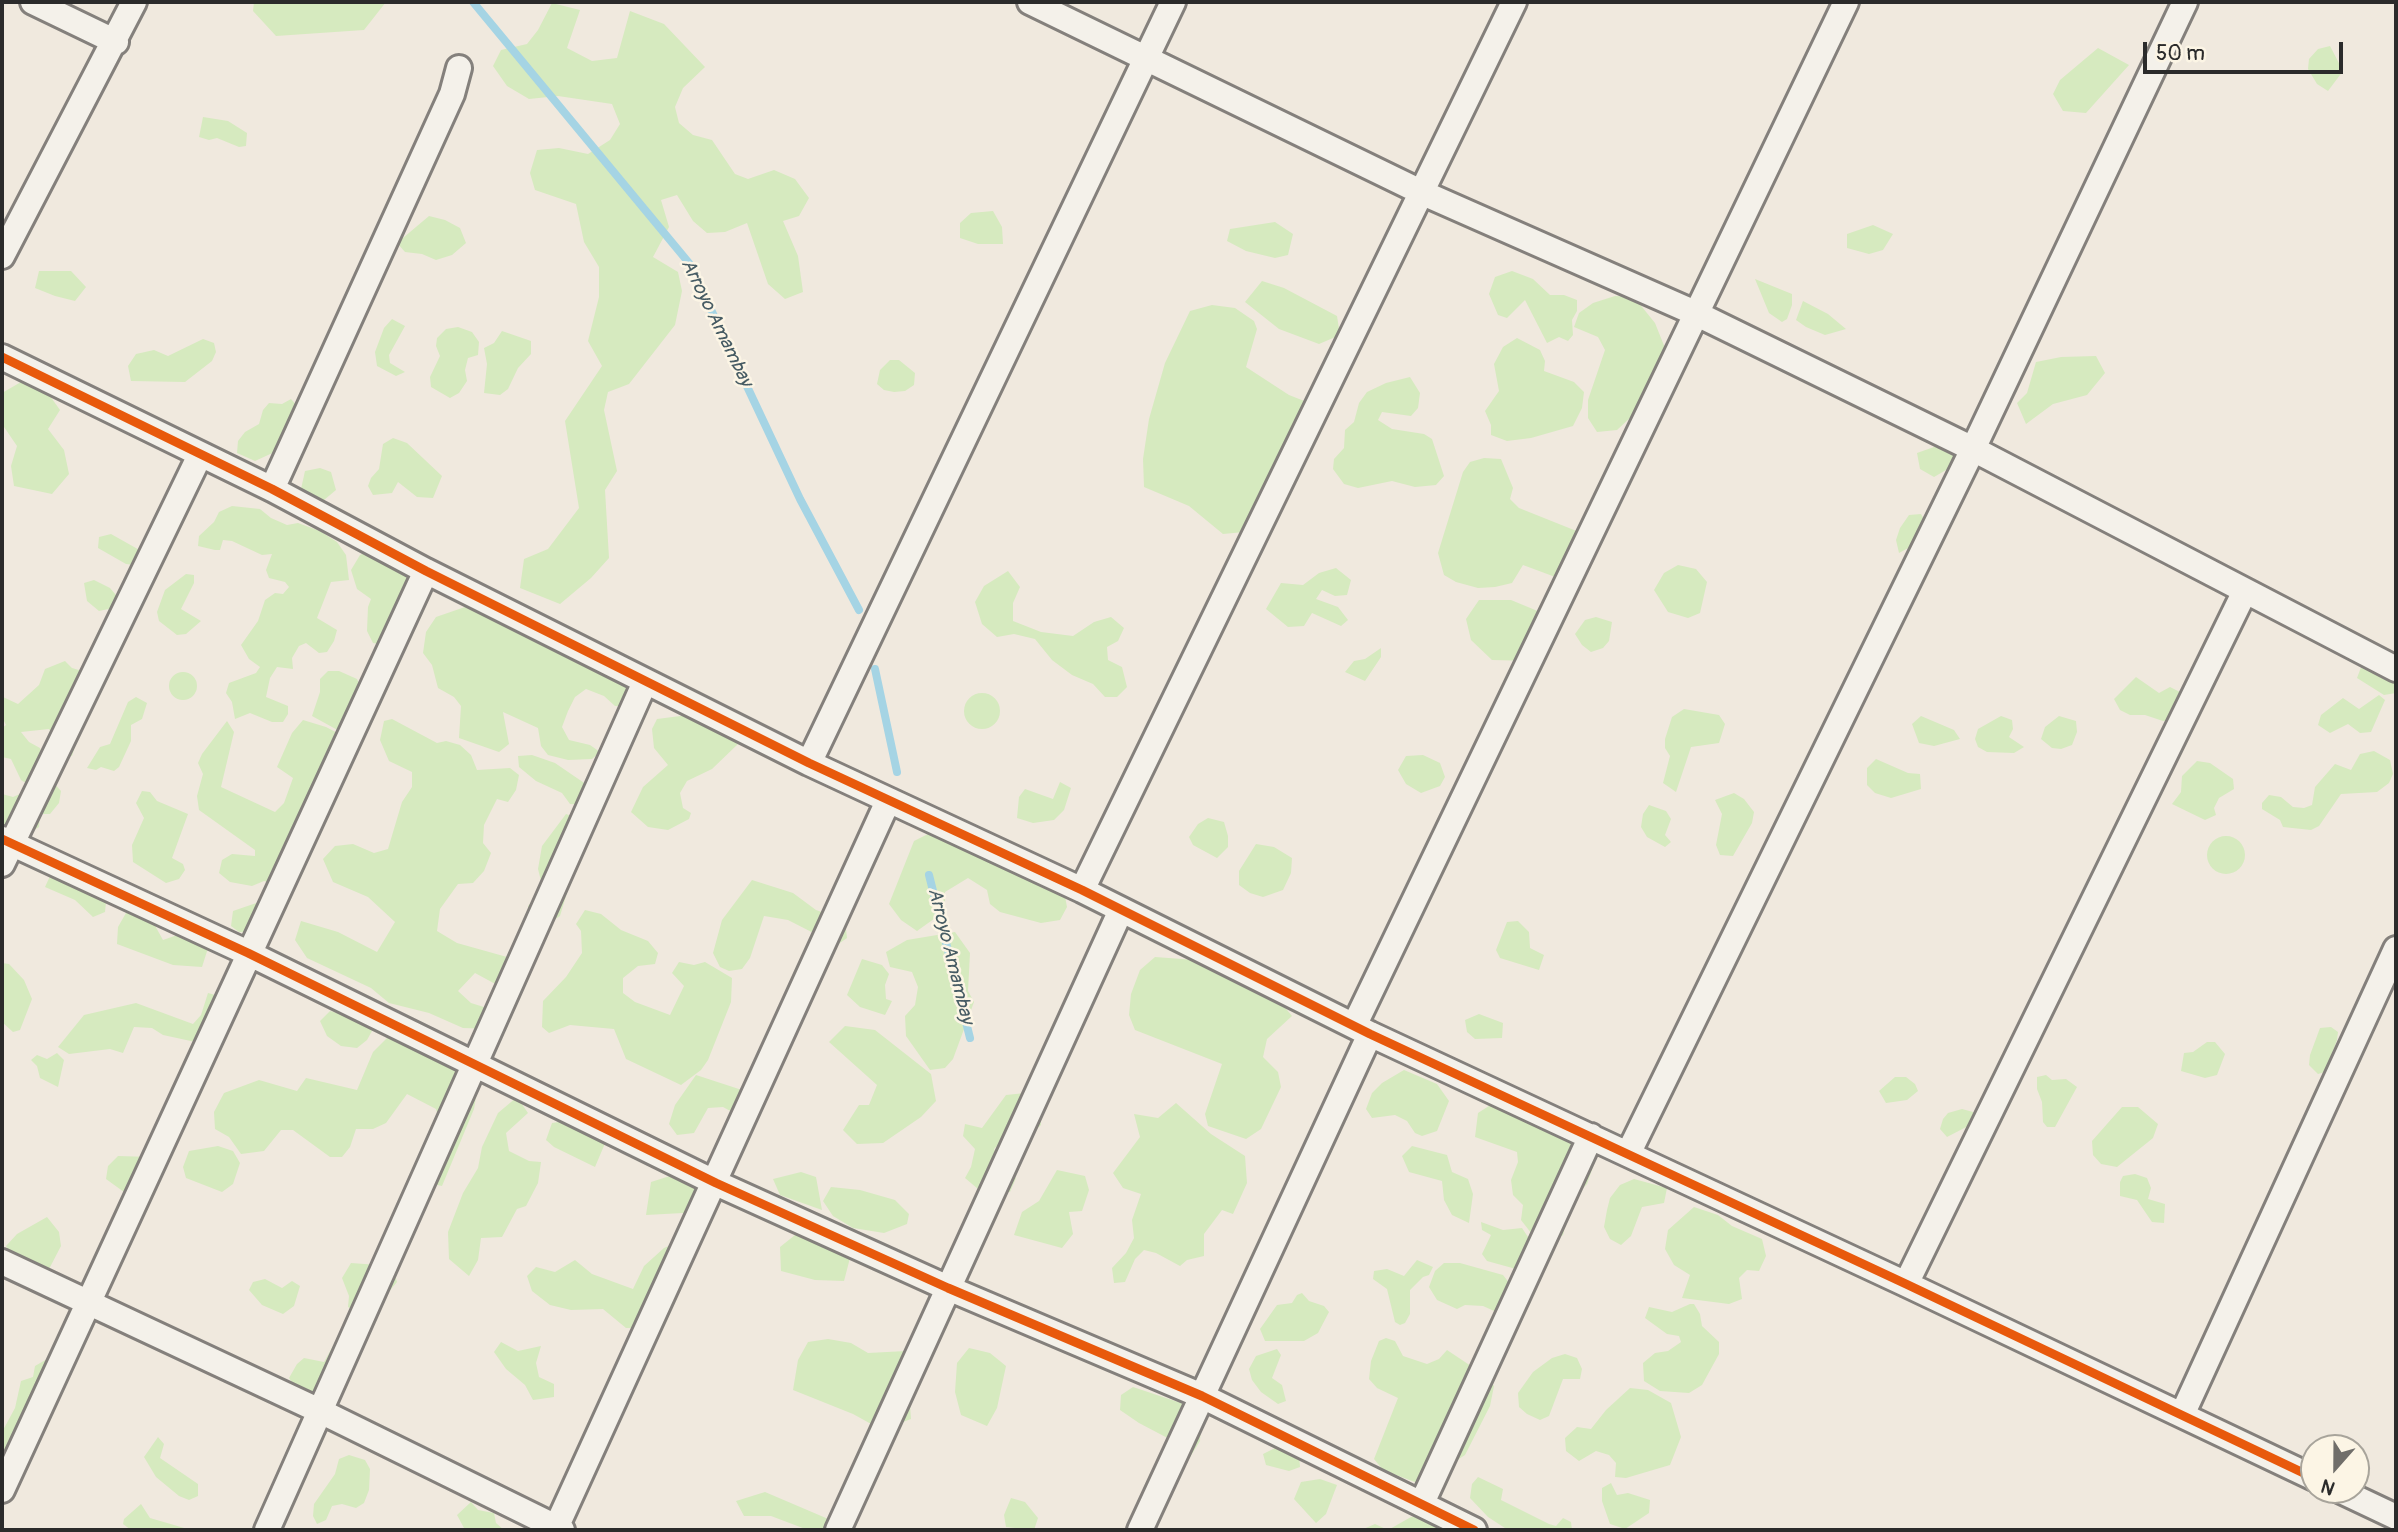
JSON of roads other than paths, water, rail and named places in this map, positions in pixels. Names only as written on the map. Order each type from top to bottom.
[{"type":"street","points":[[33,2],[116,42]]},
{"type":"street","points":[[2,256],[116,42],[134,2]]},
{"type":"street","points":[[1030,2],[1423,193],[1695,313],[1973,449],[2396,669]]},
{"type":"street","points":[[809,763],[1173,2]]},
{"type":"street","points":[[1082,890],[1514,2]]},
{"type":"street","points":[[1140,1530],[1202,1396],[1363,1029],[1695,313],[1846,2]]},
{"type":"street","points":[[1628,1154],[1973,449],[2185,2]]},
{"type":"street","points":[[272,489],[452,94],[459,68]]},
{"type":"street","points":[[2,357],[272,489],[426,571],[809,763],[1082,890],[1363,1029],[1906,1283],[2300,1471]]},
{"type":"street","points":[[200,455],[5,849],[248,953],[716,1183],[948,1288],[1202,1396],[1474,1530]]},
{"type":"street","points":[[2,1490],[426,571]]},
{"type":"street","points":[[1906,1283],[2245,591]]},
{"type":"street","points":[[267,1530],[322,1412],[645,681]]},
{"type":"street","points":[[2,1262],[322,1412],[558,1529],[888,801]]},
{"type":"street","points":[[838,1530],[1121,909]]},
{"type":"street","points":[[2182,1415],[2396,949]]},
{"type":"street","points":[[1422,1503],[1591,1136]]},
{"type":"street","points":[[2369,1504],[2396,1517]]},
{"type":"waterway","name":"Arroyo Amambay","points":[[473,2],[689,263],[800,499],[859,610]]},
{"type":"waterway","name":"Arroyo Amambay","points":[[875,669],[897,772]]},
{"type":"waterway","name":"Arroyo Amambay","points":[[929,875],[970,1038]]}]
